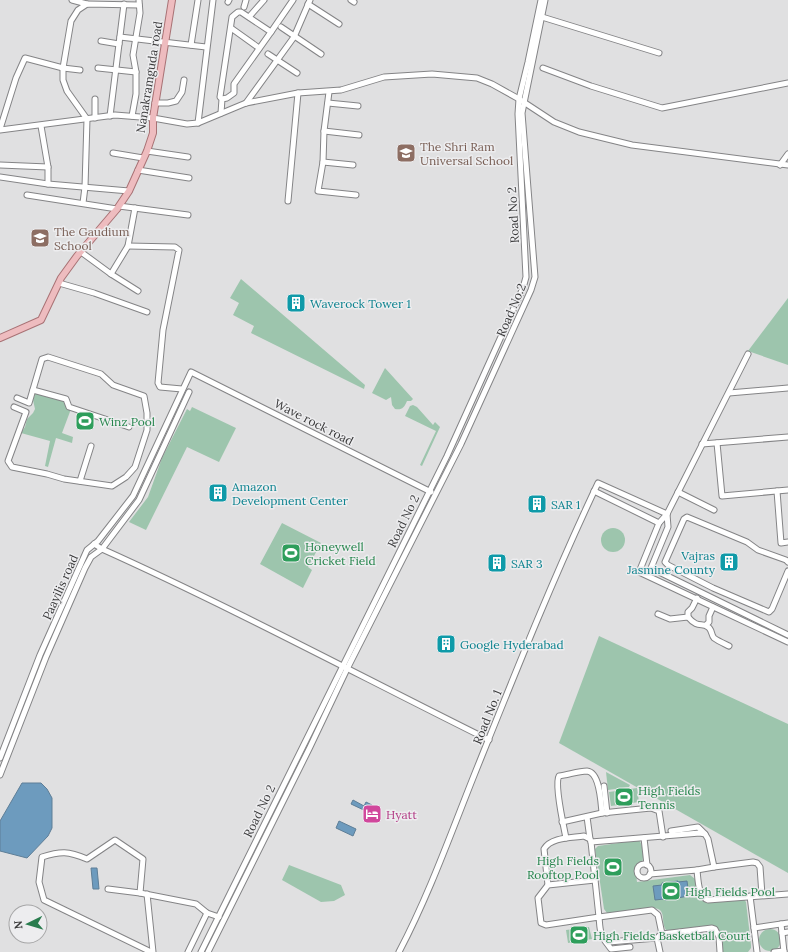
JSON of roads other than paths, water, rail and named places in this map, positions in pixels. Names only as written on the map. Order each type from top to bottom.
[{"type":"main road","name":"Nanakramguda road","points":[[0,338],[41,320],[58,283],[129,192],[147,151],[153,133],[153,118],[172,0]]},
{"type":"street","points":[[72,0],[87,4],[139,3],[140,13],[133,55],[136,72],[136,94],[132,116]]},
{"type":"street","points":[[192,45],[198,0]]},
{"type":"street","points":[[198,123],[206,47],[213,0]]},
{"type":"street","points":[[244,7],[246,0]]},
{"type":"street","points":[[249,17],[264,0]]},
{"type":"street","points":[[224,99],[234,93],[234,84],[293,0]]},
{"type":"street","points":[[521,100],[541,0]]},
{"type":"street","points":[[521,100],[545,0]]},
{"type":"street","points":[[246,104],[294,37],[309,2],[339,24]]},
{"type":"street","points":[[83,203],[85,187],[86,119],[66,89],[63,80],[63,68],[71,22],[78,10],[87,4]]},
{"type":"street","points":[[110,116],[124,4]]},
{"type":"street","points":[[224,99],[220,97],[232,17],[238,12],[249,17],[271,32]]},
{"type":"street","points":[[542,17],[659,53]]},
{"type":"street","points":[[281,27],[321,54]]},
{"type":"street","points":[[231,28],[259,48]]},
{"type":"street","points":[[120,37],[166,41],[206,47]]},
{"type":"street","points":[[101,42],[119,44]]},
{"type":"street","points":[[268,54],[297,73]]},
{"type":"street","points":[[80,70],[63,68],[25,58],[16,78],[0,130],[41,126],[110,116],[153,118],[187,124],[198,123],[246,104],[298,93],[341,90],[384,77],[432,74],[477,78],[492,84],[521,100],[554,122],[579,132],[632,145],[788,165]]},
{"type":"street","points":[[98,68],[136,72]]},
{"type":"street","points":[[543,68],[591,86],[662,108],[788,83]]},
{"type":"street","points":[[156,103],[176,101],[182,92],[184,80]]},
{"type":"street","points":[[329,92],[324,131],[323,162],[318,191],[356,194]]},
{"type":"street","points":[[288,201],[298,93]]},
{"type":"street","points":[[95,99],[95,118]]},
{"type":"street","points":[[223,112],[224,99]]},
{"type":"street","name":"Road No.2","points":[[461,444],[531,290],[534,277],[521,100]]},
{"type":"street","name":"Road No 2","points":[[208,952],[310,747],[344,668],[465,417],[523,288],[526,276],[518,114],[521,100]]},
{"type":"street","points":[[328,103],[358,106]]},
{"type":"street","points":[[41,126],[48,167],[48,184]]},
{"type":"street","points":[[324,131],[359,135]]},
{"type":"street","points":[[147,151],[188,157]]},
{"type":"street","points":[[113,153],[143,158]]},
{"type":"street","points":[[780,164],[788,154]]},
{"type":"street","points":[[323,162],[353,165]]},
{"type":"street","points":[[0,165],[48,167]]},
{"type":"street","points":[[138,170],[189,178]]},
{"type":"street","points":[[0,176],[48,184],[129,192]]},
{"type":"street","points":[[27,195],[188,215]]},
{"type":"street","points":[[111,274],[128,246],[135,208]]},
{"type":"street","points":[[128,246],[178,248],[163,330],[158,383],[160,387],[182,389]]},
{"type":"street","points":[[81,252],[111,274],[138,291]]},
{"type":"street","points":[[58,283],[94,293],[147,312]]},
{"type":"street","points":[[748,354],[678,492],[660,523],[639,572],[788,642]]},
{"type":"street","points":[[48,357],[101,374],[113,385],[144,396],[147,413],[147,430],[135,467],[126,477],[112,486],[12,467],[8,461],[33,390],[42,359],[48,357]]},
{"type":"street","name":"Wave rock road","points":[[191,372],[435,494]]},
{"type":"street","name":"Paayilis road","points":[[0,758],[40,655],[87,550],[94,544],[133,496],[191,372]]},
{"type":"street","points":[[729,393],[788,388]]},
{"type":"street","points":[[33,390],[66,399],[69,407],[129,427]]},
{"type":"street","name":"Paayilis road","points":[[0,775],[46,657],[85,568],[91,557],[102,549],[138,500],[189,392]]},
{"type":"street","points":[[16,398],[29,403]]},
{"type":"street","points":[[14,407],[26,412]]},
{"type":"street","points":[[702,444],[788,437]]},
{"type":"street","points":[[717,443],[722,496],[788,490]]},
{"type":"street","name":"Road No 2","points":[[201,952],[344,668],[461,444]]},
{"type":"street","points":[[80,481],[91,446]]},
{"type":"street","name":"Road No. 1","points":[[400,952],[439,863],[537,621],[598,483],[666,514]]},
{"type":"street","points":[[594,491],[660,523]]},
{"type":"street","points":[[777,491],[781,543],[788,542]]},
{"type":"street","points":[[678,492],[714,510]]},
{"type":"street","points":[[133,496],[138,500]]},
{"type":"street","points":[[666,514],[668,527],[651,568],[788,635]]},
{"type":"street","points":[[788,562],[758,550],[747,542],[687,517],[684,519],[665,562],[668,565],[708,585],[769,612],[772,610],[788,571]]},
{"type":"street","points":[[94,544],[489,740]]},
{"type":"street","points":[[696,590],[700,581]]},
{"type":"street","points":[[688,618],[688,612],[703,594],[708,585]]},
{"type":"street","points":[[706,625],[710,622],[709,616],[713,607]]},
{"type":"street","points":[[658,614],[670,619],[688,618],[696,624],[706,625],[710,628],[714,638],[729,646]]},
{"type":"street","points":[[566,838],[562,822],[557,781],[559,776],[588,771],[593,773],[596,778],[604,813]]},
{"type":"street","points":[[604,786],[604,813]]},
{"type":"street","points":[[562,822],[604,813],[651,808],[656,809],[659,812],[663,837]]},
{"type":"street","points":[[587,817],[602,936],[611,949],[630,947]]},
{"type":"street","points":[[672,831],[698,827],[705,834],[708,840],[714,867]]},
{"type":"street","points":[[660,952],[658,915],[652,910],[543,925],[541,923],[538,898],[548,885],[544,849],[550,842],[584,836],[591,840],[663,837],[700,833],[705,834]]},
{"type":"street","points":[[644,838],[647,865],[651,870],[650,874]]},
{"type":"street","points":[[140,893],[143,859],[115,840],[87,859],[74,854],[59,852],[42,857],[39,882],[44,900],[152,952]]},
{"type":"street","points":[[647,865],[640,865],[638,869],[638,873],[643,878],[650,874],[697,870],[753,862],[757,863],[760,867],[762,895]]},
{"type":"street","points":[[697,870],[702,895],[708,900],[788,894]]},
{"type":"street","points":[[548,885],[594,880]]},
{"type":"street","points":[[108,890],[147,894],[196,904],[207,913],[219,917]]},
{"type":"street","points":[[147,894],[152,952]]},
{"type":"street","points":[[750,896],[757,952]]},
{"type":"street","points":[[188,952],[207,913]]},
{"type":"street","points":[[754,928],[788,923]]},
{"type":"street","points":[[774,952],[784,951],[780,924]]},
{"type":"street","points":[[605,941],[609,942],[659,936],[712,928],[715,929],[719,937],[720,952]]},
{"type":"street","points":[[782,933],[788,932]]},
{"type":"water","points":[[22,783],[41,783],[47,789],[52,798],[52,828],[48,836],[27,858],[0,851],[0,821]]},
{"type":"water","points":[[353,800],[364,806],[366,802],[372,805],[368,812],[351,804]]},
{"type":"water","points":[[339,821],[356,829],[353,836],[336,828]]},
{"type":"water","name":"High Fields Rooftop Pool","points":[[616,860],[618,874],[610,875],[609,861]]},
{"type":"water","points":[[91,868],[97,868],[99,889],[93,889]]},
{"type":"water","name":"High Fields Pool","points":[[678,881],[687,881],[689,896],[655,900],[653,886]]},
{"type":"place","name":"The Shri Ram Universal School","points":[[406,153]]},
{"type":"place","name":"The Gaudium School","points":[[40,238]]},
{"type":"place","name":"Waverock Tower 1","points":[[296,303]]},
{"type":"place","name":"Winz Pool","points":[[85,421]]},
{"type":"place","name":"Amazon Development Center","points":[[218,493]]},
{"type":"place","name":"SAR 1","points":[[537,504]]},
{"type":"place","name":"Honeywell Cricket Field","points":[[291,553]]},
{"type":"place","name":"Vajras Jasmine County","points":[[729,562]]},
{"type":"place","name":"SAR 3","points":[[497,563]]},
{"type":"place","name":"Google Hyderabad","points":[[446,644]]},
{"type":"place","name":"High Fields Tennis","points":[[624,797]]},
{"type":"place","name":"Hyatt","points":[[372,814]]},
{"type":"place","name":"High Fields Rooftop Pool","points":[[613,867]]},
{"type":"place","name":"High Fields Pool","points":[[671,891]]},
{"type":"place","name":"High Fields Basketball Court","points":[[579,935]]}]
